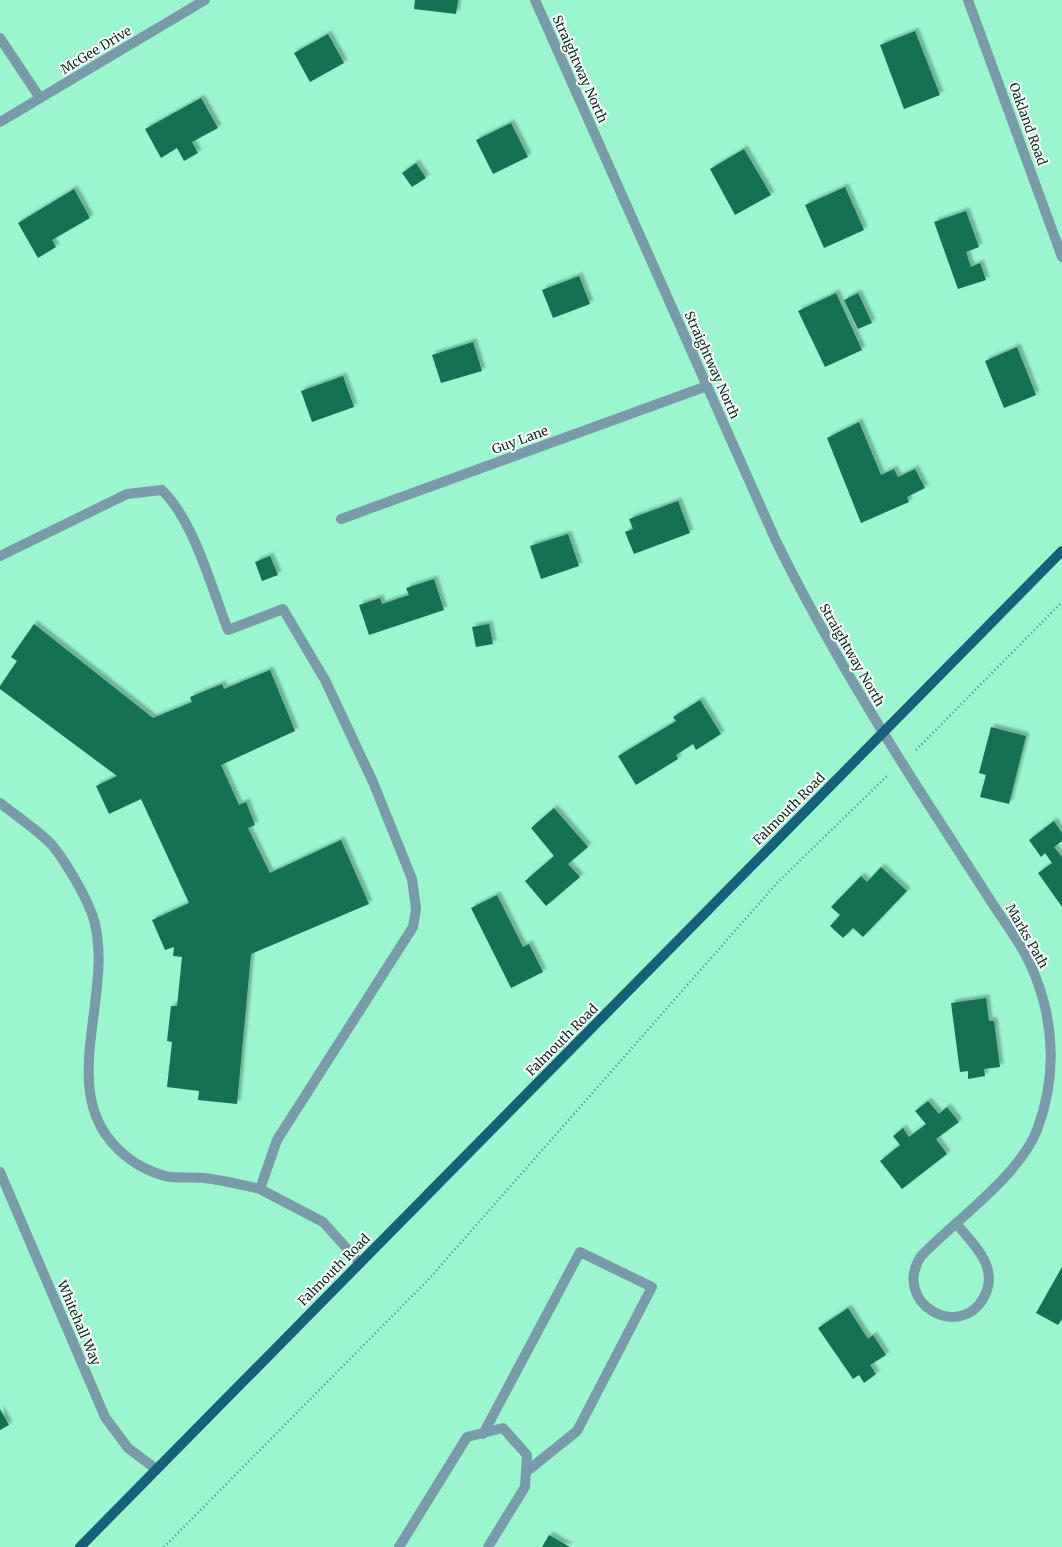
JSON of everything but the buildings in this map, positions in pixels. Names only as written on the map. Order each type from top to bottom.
[{"type":"main road","name":"Falmouth Road","points":[[80,1547],[1062,551]]},
{"type":"street","name":"McGee Drive","points":[[0,122],[205,0]]},
{"type":"street","name":"Straightway North","points":[[535,0],[776,541],[802,594],[882,733]]},
{"type":"street","name":"Oakland Road","points":[[968,0],[1062,257]]},
{"type":"street","points":[[0,38],[40,98]]},
{"type":"street","name":"Guy Lane","points":[[341,519],[707,386]]},
{"type":"street","points":[[0,556],[127,494],[162,490],[171,499],[188,527],[228,630],[283,610],[325,680],[373,782],[412,879],[416,909],[413,927],[277,1140],[260,1189]]},
{"type":"street","name":"Marks Path","points":[[882,733],[1023,951],[1036,977],[1045,1004],[1050,1030],[1052,1055],[1050,1083],[1036,1131],[1026,1151],[1008,1172],[921,1256],[915,1268],[913,1281],[920,1300],[929,1310],[941,1316],[954,1317],[967,1313],[978,1305],[986,1294],[989,1280],[984,1261],[956,1223]]},
{"type":"street","points":[[0,803],[51,844],[75,878],[95,924],[99,958],[87,1071],[91,1104],[103,1130],[118,1148],[137,1164],[169,1177],[204,1178],[260,1189],[323,1222],[360,1263]]},
{"type":"street","name":"Whitehall Way","points":[[0,1172],[105,1417],[128,1448],[156,1469]]},
{"type":"street","points":[[483,1434],[580,1252],[652,1287],[577,1431],[526,1472]]},
{"type":"street","points":[[399,1547],[467,1437],[503,1428],[527,1455],[525,1488],[488,1547]]},
{"type":"path","points":[[164,1547],[428,1280],[777,883],[901,763],[1062,602]]}]
